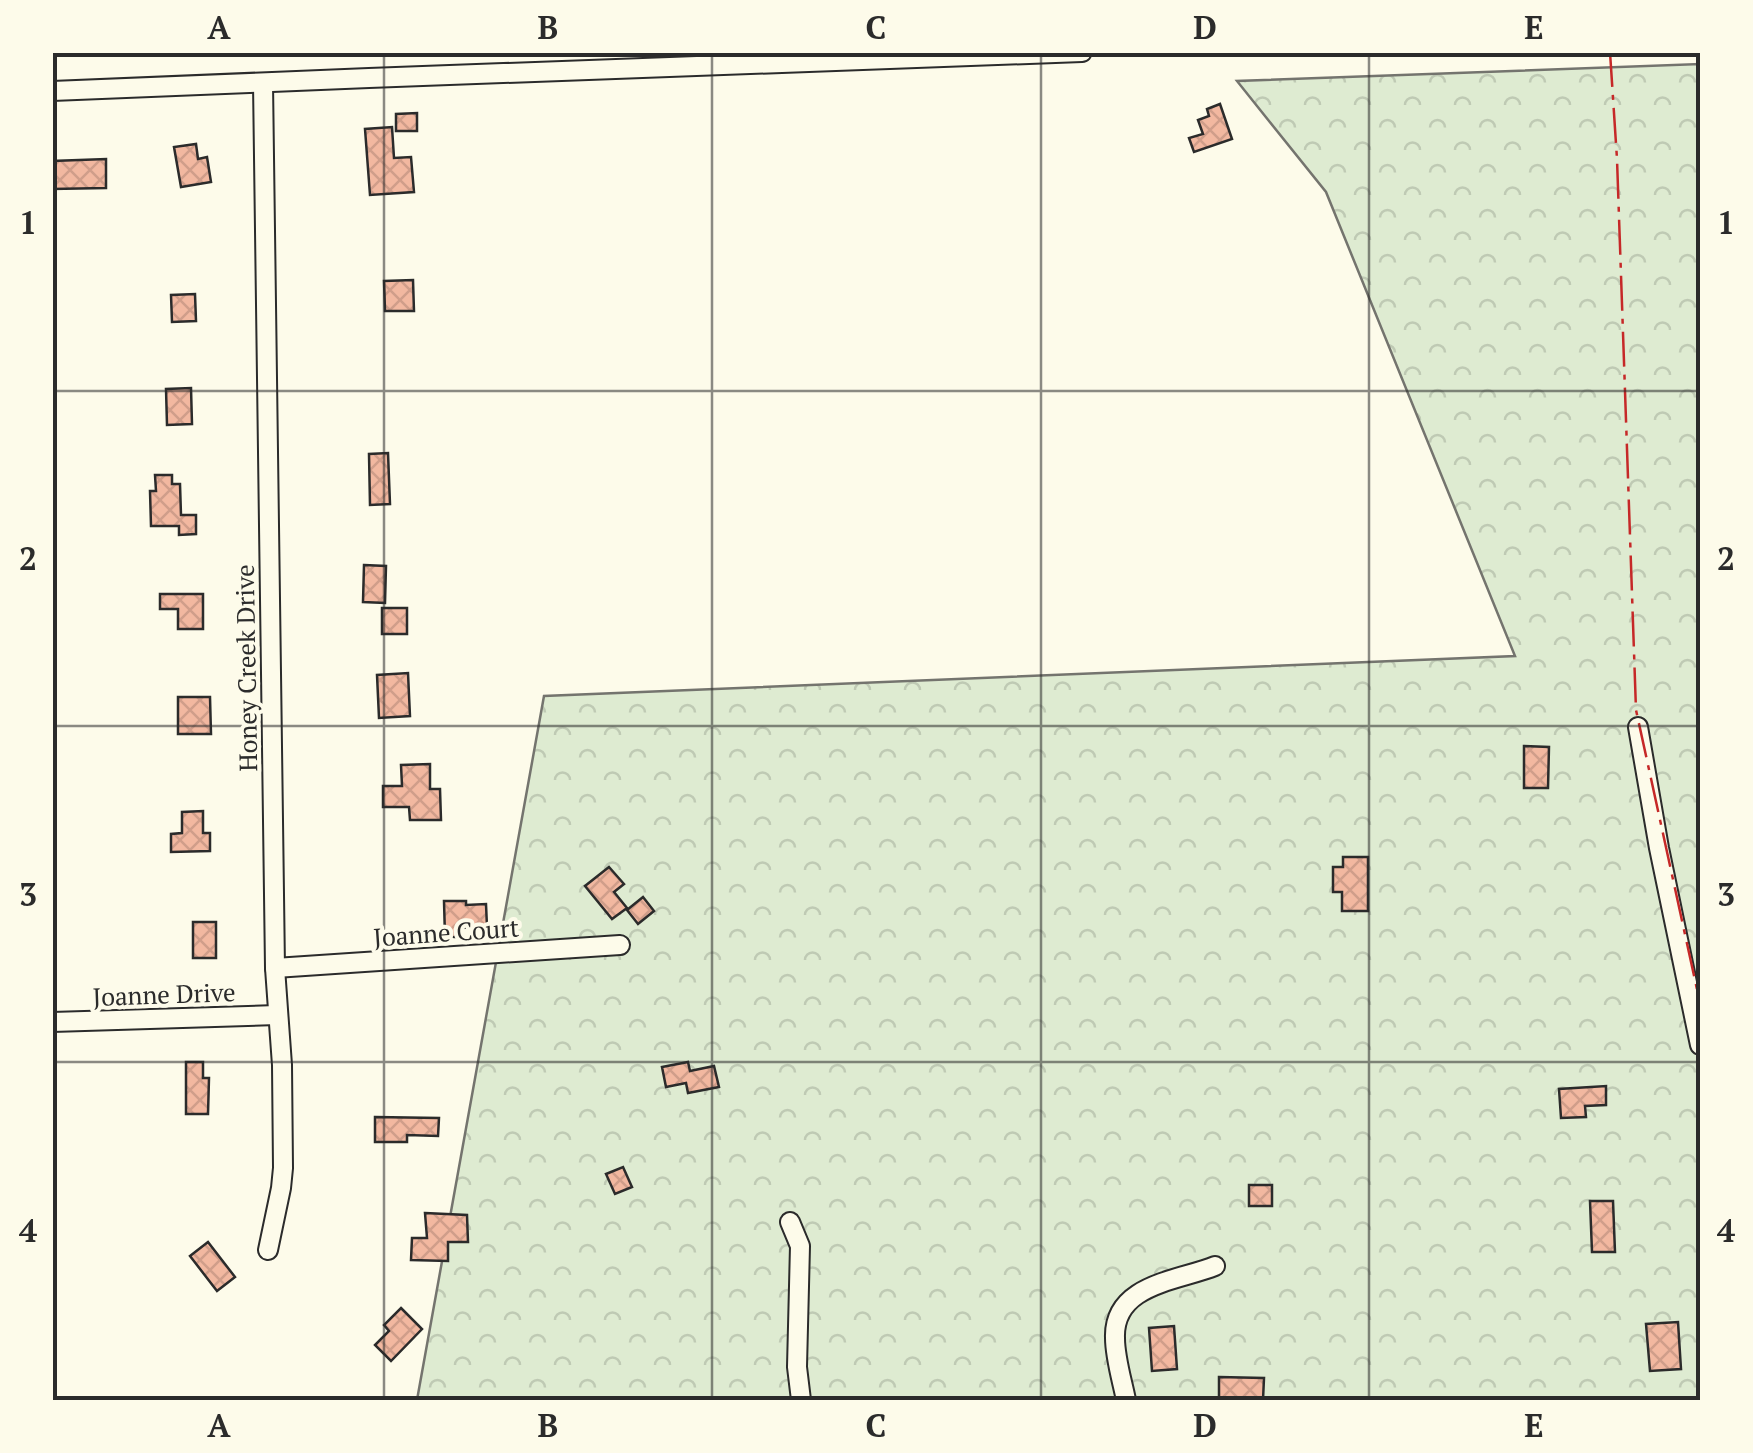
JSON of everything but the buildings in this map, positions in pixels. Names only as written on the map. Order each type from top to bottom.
[{"type":"street","points":[[52,92],[674,60],[1082,52]]},
{"type":"street","name":"Honey Creek Drive","points":[[263,83],[275,968],[282,1065],[283,1168],[268,1250]]},
{"type":"street","points":[[1638,727],[1700,1044]]},
{"type":"street","name":"Joanne Court","points":[[275,968],[620,945]]},
{"type":"street","name":"Joanne Drive","points":[[52,1022],[277,1015]]},
{"type":"street","points":[[790,1222],[800,1246],[797,1367],[801,1400]]},
{"type":"street","points":[[1126,1400],[1114,1340],[1116,1322],[1124,1306],[1140,1291],[1216,1266]]},
{"type":"green space","points":[[1700,64],[1700,1400],[417,1400],[544,696],[1515,656],[1326,192],[1237,81]]},
{"type":"power","points":[[1610,52],[1636,710],[1700,1003]]}]
